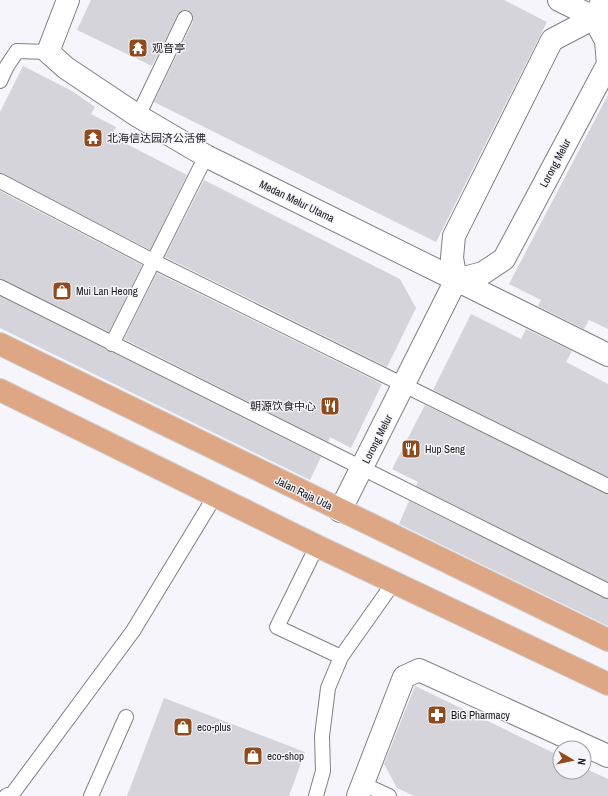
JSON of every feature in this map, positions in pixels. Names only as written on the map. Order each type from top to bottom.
[{"type":"main road","name":"Jalan Raja Uda","points":[[0,344],[340,511],[608,640]]},
{"type":"main road","points":[[0,390],[317,546],[608,684]]},
{"type":"street","points":[[48,52],[68,0]]},
{"type":"street","points":[[559,0],[602,10]]},
{"type":"street","points":[[456,280],[452,258],[454,236],[552,40],[602,10]]},
{"type":"street","name":"Lorong Melur","points":[[340,511],[405,385],[456,280],[483,273],[504,259],[608,64],[602,10]]},
{"type":"street","name":"Medan Melur Utama","points":[[48,52],[66,68],[138,116],[206,156],[608,355]]},
{"type":"street","points":[[361,790],[404,677],[419,670],[608,756]]},
{"type":"lane","points":[[138,116],[185,18]]},
{"type":"lane","points":[[0,81],[6,66],[17,51],[48,52]]},
{"type":"lane","points":[[112,344],[206,156]]},
{"type":"lane","points":[[0,182],[153,261],[608,486]]},
{"type":"lane","points":[[0,287],[112,344],[363,467],[608,591]]},
{"type":"lane","points":[[6,796],[13,793],[133,631],[214,496]]},
{"type":"lane","points":[[317,546],[277,626],[341,658]]},
{"type":"lane","points":[[316,796],[323,771],[322,736],[328,688],[341,658],[394,582]]},
{"type":"lane","points":[[92,796],[126,717]]},
{"type":"lane","points":[[361,790],[388,796]]},
{"type":"building","points":[[91,0],[504,0],[547,22],[436,242],[154,102],[193,22],[193,17],[189,11],[184,10],[178,14],[152,66],[77,30]]},
{"type":"building","points":[[23,66],[72,91],[95,107],[91,114],[116,127],[111,136],[187,175],[150,250],[0,173],[0,112]]},
{"type":"building","points":[[608,95],[608,329],[589,320],[584,329],[538,306],[541,300],[509,284]]},
{"type":"building","points":[[204,180],[400,279],[416,308],[387,367],[165,257]]},
{"type":"building","points":[[0,191],[142,265],[109,332],[0,279]]},
{"type":"building","points":[[157,273],[382,384],[351,448],[330,437],[328,442],[124,339]]},
{"type":"building","points":[[0,296],[321,457],[310,480],[0,328]]},
{"type":"building","points":[[471,314],[521,339],[526,329],[572,351],[566,362],[608,384],[608,477],[433,390]]},
{"type":"building","points":[[425,405],[608,494],[608,582],[416,486],[418,482],[392,469]]},
{"type":"building","points":[[409,501],[608,599],[608,626],[399,524]]},
{"type":"building","points":[[415,686],[552,752],[552,780],[592,780],[592,772],[608,779],[608,796],[414,796],[397,788],[384,764]]},
{"type":"building","points":[[164,698],[305,752],[289,796],[127,796]]},
{"type":"place","name":"观音亭","points":[[138,48]]},
{"type":"place","name":"北海信达园济公活佛","points":[[93,138]]},
{"type":"place","name":"Mui Lan Heong","points":[[62,291]]},
{"type":"place","name":"朝源饮食中心","points":[[330,406]]},
{"type":"place","name":"Hup Seng","points":[[411,449]]},
{"type":"place","name":"BiG Pharmacy","points":[[437,715]]},
{"type":"place","name":"eco-plus","points":[[183,727]]},
{"type":"place","name":"eco-shop","points":[[253,756]]}]
